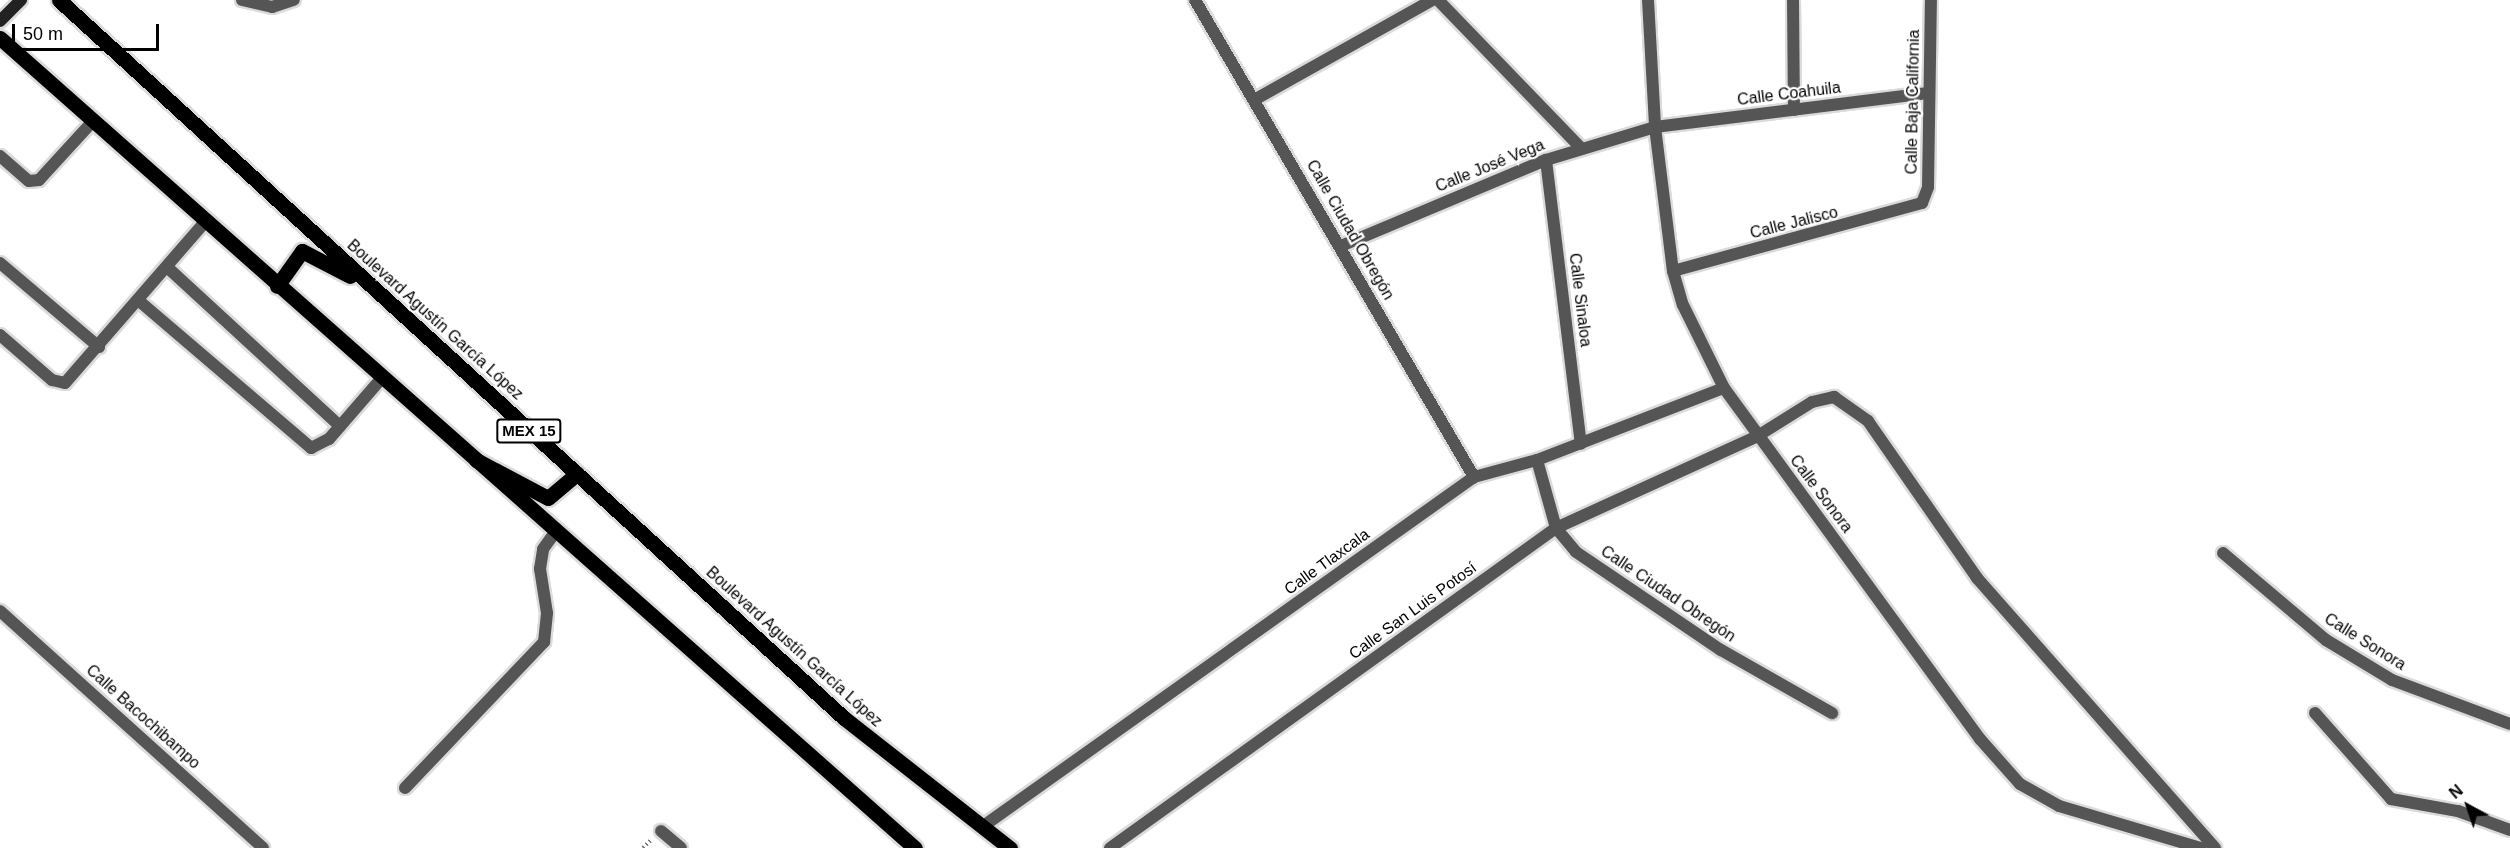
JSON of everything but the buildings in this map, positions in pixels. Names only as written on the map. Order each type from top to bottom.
[{"type":"main road","name":"Boulevard Agustín García López","points":[[59,0],[844,718],[1010,848]]},
{"type":"main road","points":[[0,38],[467,457],[915,848]]},
{"type":"main road","points":[[277,286],[302,251],[378,293]]},
{"type":"main road","points":[[467,457],[548,498],[577,474]]},
{"type":"street","points":[[0,21],[21,0]]},
{"type":"street","points":[[242,0],[272,7],[294,0]]},
{"type":"street","name":"Calle Ciudad Obregón","points":[[1195,0],[1341,246],[1474,477]]},
{"type":"street","points":[[1254,100],[1432,0]]},
{"type":"street","points":[[1438,0],[1581,148]]},
{"type":"street","name":"Calle Sonora","points":[[1648,0],[1655,127],[1673,271],[1683,305],[1724,388],[1756,436],[2020,784],[2059,806],[2201,848]]},
{"type":"street","points":[[1793,0],[1794,110]]},
{"type":"street","name":"Calle Baja California","points":[[1922,203],[1928,187],[1931,0]]},
{"type":"street","name":"Calle Coahuila","points":[[1655,127],[1928,93]]},
{"type":"street","points":[[0,156],[29,181],[39,180],[93,121]]},
{"type":"street","name":"Calle José Vega","points":[[1341,246],[1546,160],[1655,127]]},
{"type":"street","name":"Calle Sinaloa","points":[[1546,160],[1581,444]]},
{"type":"street","name":"Calle Jalisco","points":[[1673,271],[1922,203]]},
{"type":"street","points":[[0,335],[60,384],[71,378],[205,222]]},
{"type":"street","points":[[0,263],[99,347]]},
{"type":"street","points":[[167,267],[340,426]]},
{"type":"street","points":[[138,300],[306,445],[322,446],[381,379]]},
{"type":"street","name":"Calle Tlaxcala","points":[[982,828],[1474,477],[1537,460],[1724,388]]},
{"type":"street","name":"Calle San Luis Potosí","points":[[1110,848],[1556,528],[1756,436],[1812,402],[1845,400],[1868,421],[1977,578],[2215,848]]},
{"type":"street","name":"Calle Ciudad Obregón","points":[[1537,460],[1556,528],[1576,552],[1721,650],[1832,713]]},
{"type":"street","points":[[405,788],[544,642],[547,613],[540,569],[543,549],[554,534]]},
{"type":"street","name":"Calle Sonora","points":[[2223,553],[2326,640],[2392,680],[2510,724]]},
{"type":"street","name":"Calle Bacochibampo","points":[[0,611],[263,848]]},
{"type":"street","points":[[2315,713],[2372,783],[2391,799],[2458,811],[2510,830]]},
{"type":"street","points":[[661,831],[681,848]]}]
